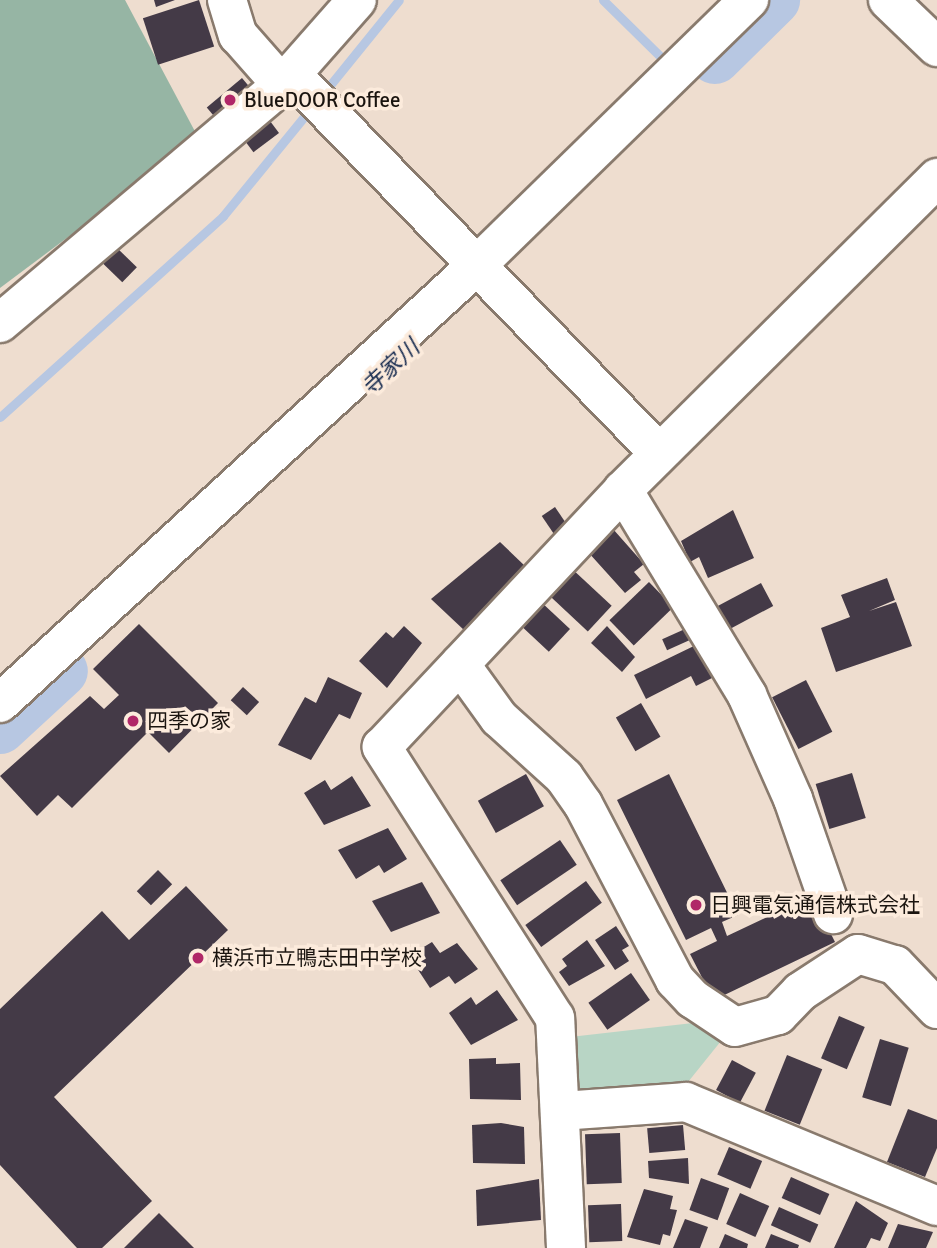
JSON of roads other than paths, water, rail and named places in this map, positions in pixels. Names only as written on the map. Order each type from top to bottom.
[{"type":"street","points":[[227,0],[238,35],[287,80],[659,453]]},
{"type":"street","points":[[0,323],[287,80],[357,0]]},
{"type":"street","points":[[0,703],[67,665],[749,0]]},
{"type":"street","points":[[888,0],[937,47]]},
{"type":"street","points":[[566,1248],[555,1017],[542,990],[382,747],[659,453],[937,178]]},
{"type":"street","points":[[623,491],[747,695],[793,799],[833,914]]},
{"type":"street","points":[[460,664],[499,718],[564,777],[583,804],[675,980],[693,999],[735,1027],[778,1015],[800,992],[858,954],[895,965],[937,1009]]},
{"type":"street","points":[[561,1111],[686,1102],[937,1206]]},
{"type":"waterway","points":[[322,95],[399,0]]},
{"type":"waterway","points":[[603,0],[669,65]]},
{"type":"waterway","name":"寺家川","points":[[715,58],[774,0]]},
{"type":"waterway","points":[[0,417],[223,216],[311,108]]},
{"type":"waterway","name":"寺家川","points":[[0,728],[62,671]]},
{"type":"place","name":"BlueDOOR Coffee","points":[[230,100]]},
{"type":"place","name":"四季の家","points":[[133,721]]},
{"type":"place","name":"日興電気通信株式会社","points":[[696,905]]},
{"type":"place","name":"横浜市立鴨志田中学校","points":[[198,958]]}]
